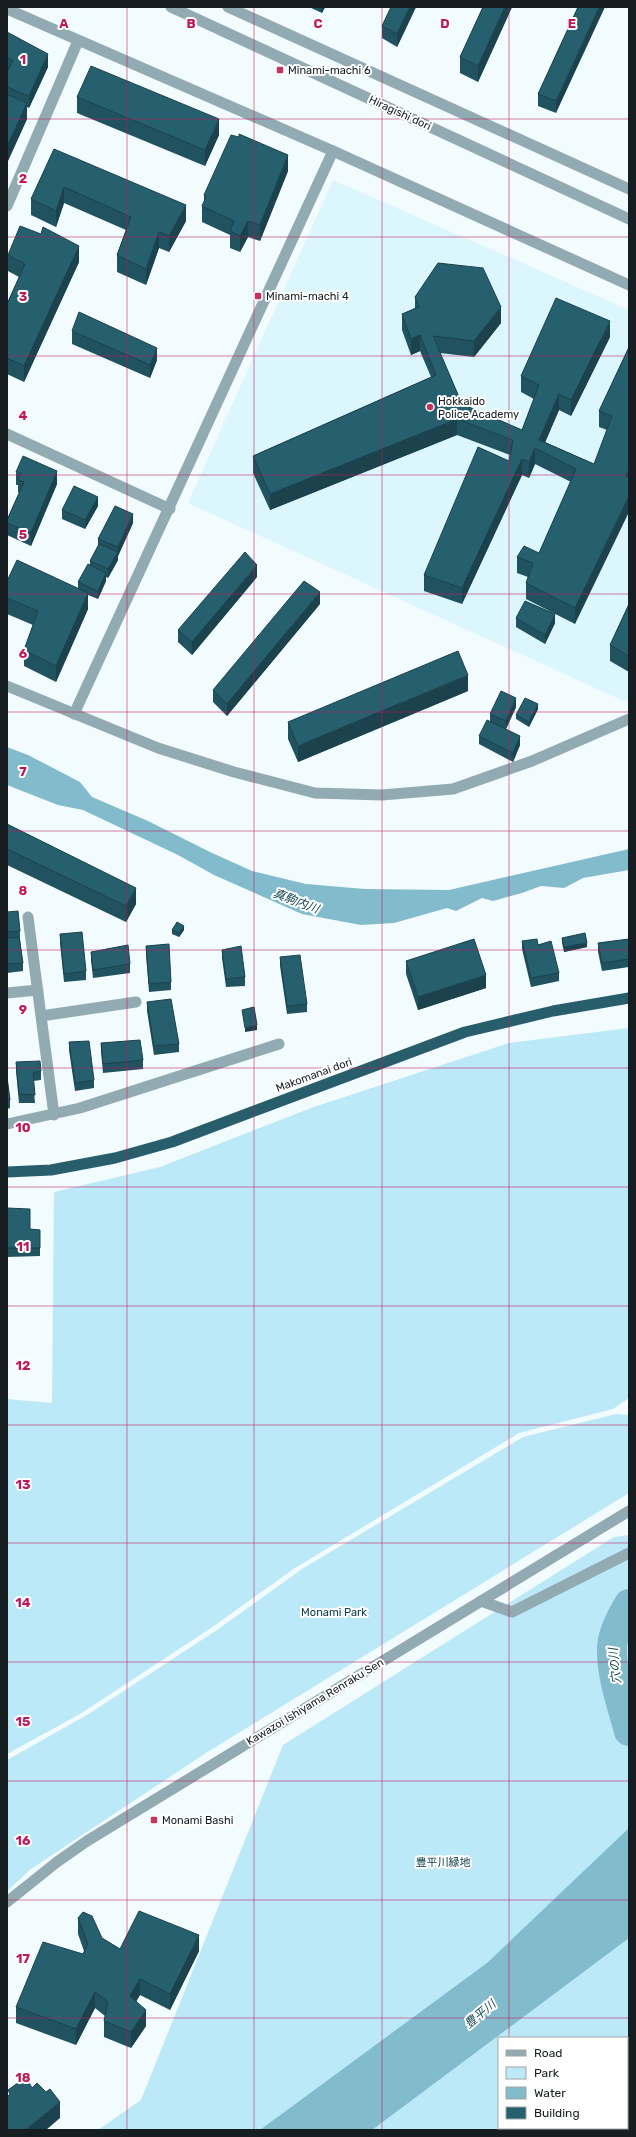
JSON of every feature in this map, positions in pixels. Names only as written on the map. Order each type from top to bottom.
[{"type":"highway","name":"Makomanai dori","points":[[7,1172],[51,1170],[115,1158],[165,1144],[466,1032],[553,1011],[629,998]]},
{"type":"street","name":"Hiragishi dori","points":[[171,7],[629,219]]},
{"type":"street","points":[[228,7],[629,190]]},
{"type":"street","points":[[7,9],[333,151],[629,285]]},
{"type":"street","points":[[7,206],[78,41]]},
{"type":"street","points":[[74,714],[170,509],[333,151]]},
{"type":"street","points":[[7,434],[170,509]]},
{"type":"street","points":[[7,686],[158,748],[234,772],[314,793],[382,796],[453,789],[532,761],[629,719]]},
{"type":"street","points":[[28,917],[54,1115]]},
{"type":"street","points":[[7,993],[38,990]]},
{"type":"street","points":[[40,1016],[136,1002]]},
{"type":"street","points":[[7,1124],[54,1115],[278,1044]]},
{"type":"street","name":"Kawazoi Ishiyama Renraku Sen","points":[[7,1902],[86,1841],[629,1511]]},
{"type":"street","points":[[481,1601],[512,1612],[629,1553]]},
{"type":"shaded area","name":"Hokkaido Police Academy","points":[[333,180],[629,310],[629,700],[624,701],[188,503]]},
{"type":"green space","points":[[629,1028],[629,1398],[613,1409],[519,1433],[295,1568],[211,1628],[80,1714],[7,1754],[7,1399],[52,1403],[54,1192],[160,1167],[311,1108],[509,1043]]},
{"type":"green space","name":"Monami Park","points":[[616,1414],[629,1415],[629,1493],[206,1753],[31,1869],[7,1891],[7,1760],[87,1715],[217,1630],[302,1569],[523,1437]]},
{"type":"green space","name":"豊平川緑地","points":[[629,1535],[629,2130],[98,2130],[141,2100],[283,1745],[614,1537]]},
{"type":"water","name":"真駒内川","points":[[7,747],[28,755],[80,782],[92,797],[148,821],[210,852],[252,871],[306,884],[365,889],[449,890],[629,849],[629,870],[583,878],[564,888],[541,886],[493,901],[482,898],[456,911],[447,908],[394,923],[361,925],[302,914],[214,875],[178,855],[83,810],[58,805],[7,785]]},
{"type":"water","name":"豊平川","points":[[629,1828],[629,1938],[372,2130],[260,2130],[487,1963]]},
{"type":"building","points":[[391,7],[410,7],[397,34],[382,26]]},
{"type":"building","points":[[483,7],[505,7],[478,66],[460,57]]},
{"type":"building","points":[[578,7],[599,7],[556,101],[538,94]]},
{"type":"building","points":[[7,32],[48,54],[29,96],[7,87],[7,72],[13,60],[7,58]]},
{"type":"building","points":[[91,66],[219,119],[205,150],[77,97]]},
{"type":"building","points":[[7,94],[27,103],[7,147]]},
{"type":"building","points":[[239,134],[288,155],[260,225],[248,221],[240,236],[230,231],[234,221],[202,206],[206,197],[204,195],[231,135],[239,137]]},
{"type":"building","points":[[54,149],[186,205],[169,236],[159,232],[146,269],[117,255],[131,217],[64,187],[56,211],[31,199]]},
{"type":"building","points":[[20,226],[41,234],[43,227],[79,246],[24,366],[7,358],[7,304],[25,264],[8,255]]},
{"type":"building","points":[[438,263],[483,268],[501,307],[474,341],[433,336],[462,404],[522,430],[539,385],[521,376],[556,298],[610,321],[571,400],[559,394],[539,440],[594,464],[612,416],[599,411],[629,347],[629,469],[626,476],[629,477],[629,496],[575,608],[526,583],[533,563],[517,557],[524,546],[539,553],[576,469],[535,448],[529,462],[522,459],[462,588],[424,575],[478,447],[509,461],[513,440],[457,419],[270,494],[253,456],[436,375],[420,335],[411,339],[402,314],[419,307],[415,297]]},
{"type":"building","points":[[79,312],[157,348],[150,365],[72,331]]},
{"type":"building","points":[[23,456],[57,471],[31,533],[7,523],[24,482],[18,480],[21,473],[16,472]]},
{"type":"building","points":[[74,486],[98,497],[85,520],[62,510]]},
{"type":"building","points":[[115,506],[133,514],[118,547],[98,539]]},
{"type":"building","points":[[99,544],[118,552],[108,569],[90,561]]},
{"type":"building","points":[[245,552],[257,565],[192,642],[178,630]]},
{"type":"building","points":[[17,560],[88,593],[56,666],[24,650],[38,611],[7,598],[7,581]]},
{"type":"building","points":[[88,564],[106,573],[98,591],[78,582]]},
{"type":"building","points":[[304,581],[320,592],[227,704],[213,690]]},
{"type":"building","points":[[525,601],[555,614],[545,635],[516,618]]},
{"type":"building","points":[[629,604],[629,656],[610,645]]},
{"type":"building","points":[[458,651],[468,675],[298,746],[288,722]]},
{"type":"building","points":[[501,691],[516,698],[506,721],[490,714]]},
{"type":"building","points":[[525,698],[538,704],[529,722],[516,715]]},
{"type":"building","points":[[487,720],[520,736],[513,753],[479,736]]},
{"type":"building","points":[[7,824],[136,888],[126,906],[7,849]]},
{"type":"building","points":[[18,911],[20,931],[7,932],[7,912]]},
{"type":"building","points":[[177,922],[184,926],[179,933],[172,930]]},
{"type":"building","points":[[82,932],[86,971],[64,974],[60,934]]},
{"type":"building","points":[[585,933],[587,943],[564,947],[562,938]]},
{"type":"building","points":[[19,937],[23,963],[7,964],[7,938]]},
{"type":"building","points":[[474,939],[486,975],[418,997],[406,961]]},
{"type":"building","points":[[537,939],[538,945],[551,941],[559,973],[531,978],[522,941]]},
{"type":"building","points":[[629,939],[629,959],[602,963],[598,943]]},
{"type":"building","points":[[169,944],[171,982],[149,984],[146,946]]},
{"type":"building","points":[[128,945],[130,964],[93,970],[91,952]]},
{"type":"building","points":[[241,946],[245,977],[226,979],[222,950]]},
{"type":"building","points":[[300,955],[307,1004],[287,1006],[280,957]]},
{"type":"building","points":[[171,999],[179,1044],[154,1046],[147,1002]]},
{"type":"building","points":[[254,1007],[257,1025],[245,1028],[242,1010]]},
{"type":"building","points":[[140,1040],[143,1060],[103,1064],[101,1043]]},
{"type":"building","points":[[89,1041],[94,1080],[75,1083],[69,1042]]},
{"type":"building","points":[[40,1061],[41,1071],[33,1073],[35,1095],[19,1094],[16,1062]]},
{"type":"building","points":[[7,1077],[10,1100],[7,1100]]},
{"type":"building","points":[[7,1208],[30,1209],[30,1229],[40,1230],[40,1248],[7,1248]]},
{"type":"building","points":[[139,1911],[199,1935],[170,1994],[140,1979],[130,1996],[146,2010],[131,2032],[104,2021],[108,2002],[95,1992],[76,2029],[16,2007],[43,1942],[83,1954],[88,1944],[78,1918],[83,1912],[92,1916],[102,1938],[120,1949]]},
{"type":"building","points":[[26,2077],[32,2088],[37,2083],[46,2092],[50,2089],[60,2102],[25,2130],[7,2130],[7,2097],[10,2094],[8,2090]]},
{"type":"waterway","name":"穴の川","points":[[629,1604],[616,1630],[612,1647],[615,1679],[629,1731]]},
{"type":"place","name":"Minami-machi 6","points":[[280,70]]},
{"type":"place","name":"Minami-machi 4","points":[[258,296]]},
{"type":"place","name":"Hokkaido Police Academy","points":[[430,407]]},
{"type":"place","name":"Monami Bashi","points":[[154,1820]]}]
